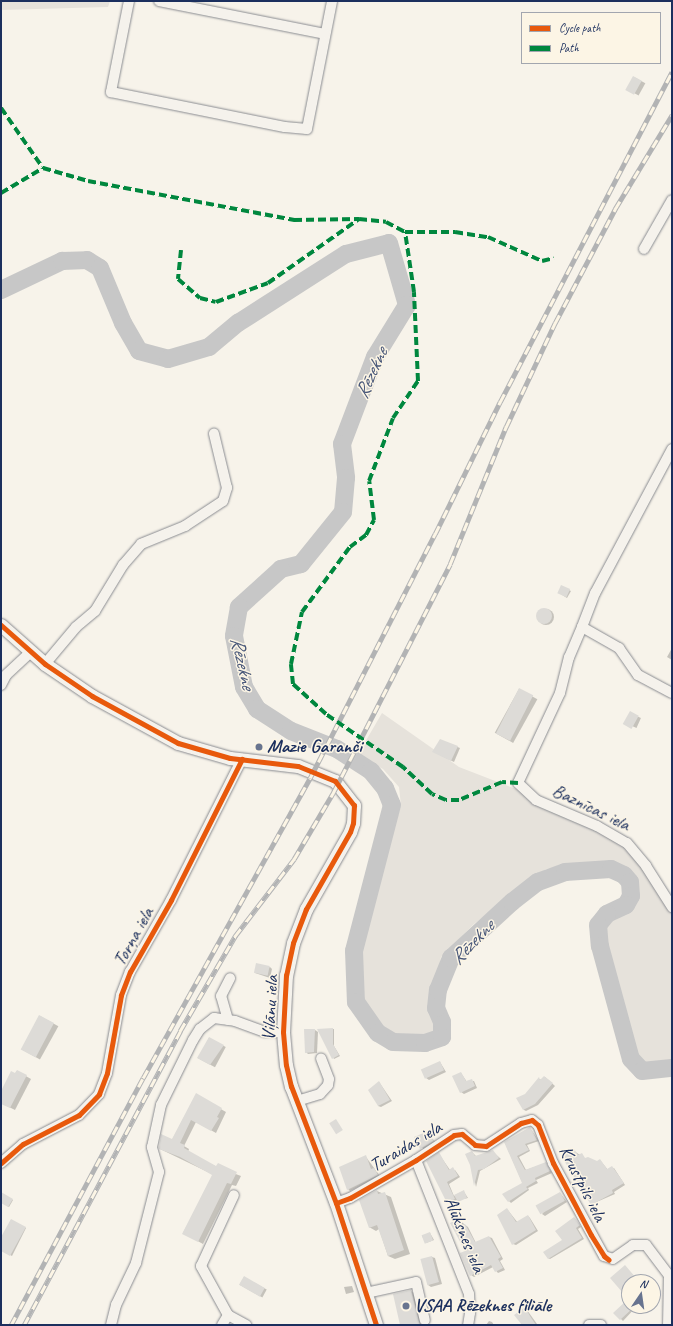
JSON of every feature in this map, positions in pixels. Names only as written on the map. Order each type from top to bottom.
[{"type":"main road","name":"Viļānu iela","points":[[1,625],[30,653],[44,664],[92,696],[178,743],[204,752],[242,759],[298,766],[335,781],[354,805],[353,823],[350,832],[306,909],[293,942],[286,975],[283,1032],[286,1065],[297,1102],[336,1203],[376,1325]]},
{"type":"street","points":[[129,1],[111,92],[285,127],[307,129],[332,1]]},
{"type":"street","points":[[159,1],[325,34]]},
{"type":"street","points":[[644,249],[672,200]]},
{"type":"street","points":[[44,664],[76,627],[95,611],[123,565],[141,544],[185,526],[223,501],[227,488],[214,434]]},
{"type":"street","points":[[672,449],[595,593],[582,627],[619,648],[638,675],[672,693]]},
{"type":"street","name":"Baznīcas iela","points":[[582,627],[569,657],[560,693],[518,783],[536,800],[597,826],[627,843],[646,866],[672,907]]},
{"type":"street","points":[[1,685],[6,675],[30,653]]},
{"type":"street","name":"Torņa iela","points":[[1,1163],[23,1144],[79,1115],[99,1094],[107,1073],[122,995],[130,972],[171,900],[242,759]]},
{"type":"street","points":[[228,1020],[221,996],[230,978]]},
{"type":"street","points":[[111,1325],[116,1305],[136,1264],[159,1172],[152,1147],[159,1114],[200,1029],[214,1018],[228,1020],[265,1032],[283,1032]]},
{"type":"street","points":[[297,1102],[320,1094],[328,1085],[329,1079],[321,1058]]},
{"type":"street","name":"Turaidas iela","points":[[336,1203],[350,1198],[416,1160],[458,1133],[475,1145],[486,1146],[521,1123],[532,1120]]},
{"type":"street","name":"Krustpils iela","points":[[532,1120],[538,1125],[553,1163],[591,1235],[604,1256],[609,1260],[639,1243],[650,1248],[670,1275],[668,1325]]},
{"type":"street","name":"Alūksnes iela","points":[[416,1160],[469,1294],[470,1313],[468,1325]]},
{"type":"street","points":[[234,1195],[201,1266],[228,1315],[246,1325]]},
{"type":"street","points":[[366,1293],[416,1282],[425,1320]]},
{"type":"street","points":[[222,1325],[228,1315]]},
{"type":"street","points":[[589,1325],[601,1325]]},
{"type":"shaded area","points":[[1,1],[110,1],[108,7],[1,10]]},
{"type":"shaded area","points":[[382,713],[459,767],[531,795],[627,843],[672,907],[672,1068],[642,1071],[631,1059],[600,946],[598,925],[631,909],[638,879],[616,864],[546,869],[474,924],[441,957],[430,1010],[436,1008],[442,1037],[378,1033],[354,986],[354,951],[401,806],[399,787],[383,769],[357,756]]},
{"type":"building","points":[[633,76],[642,81],[634,95],[625,90]]},
{"type":"building","points":[[561,585],[570,589],[566,597],[557,593]]},
{"type":"building","points":[[541,608],[547,608],[552,613],[550,622],[547,624],[541,624],[536,619],[536,613]]},
{"type":"building","points":[[519,688],[533,695],[510,741],[496,733]]},
{"type":"building","points":[[630,711],[639,716],[631,729],[623,724]]},
{"type":"building","points":[[440,739],[458,746],[451,761],[432,752]]},
{"type":"building","points":[[256,963],[270,966],[268,976],[254,973]]},
{"type":"building","points":[[39,1015],[54,1023],[36,1057],[21,1049]]},
{"type":"building","points":[[333,1028],[333,1044],[339,1055],[332,1059],[317,1029]]},
{"type":"building","points":[[304,1029],[315,1029],[314,1052],[305,1053]]},
{"type":"building","points":[[209,1037],[224,1045],[210,1065],[197,1058]]},
{"type":"building","points":[[440,1061],[444,1070],[425,1079],[421,1070]]},
{"type":"building","points":[[17,1070],[27,1075],[10,1108],[1,1104],[1,1091],[11,1071],[15,1073]]},
{"type":"building","points":[[461,1072],[466,1081],[472,1079],[475,1086],[460,1093],[452,1076]]},
{"type":"building","points":[[544,1076],[553,1083],[535,1104],[523,1110],[516,1098],[525,1094],[539,1077],[540,1080]]},
{"type":"building","points":[[379,1081],[390,1100],[378,1106],[368,1090]]},
{"type":"building","points":[[196,1093],[222,1108],[217,1117],[219,1118],[211,1131],[191,1120],[180,1143],[185,1145],[184,1148],[216,1166],[218,1163],[237,1172],[231,1184],[227,1183],[198,1242],[182,1234],[212,1175],[180,1157],[159,1149],[161,1134],[172,1139]]},
{"type":"building","points":[[336,1119],[343,1130],[336,1134],[329,1123]]},
{"type":"building","points":[[530,1127],[537,1140],[525,1144],[529,1150],[517,1156],[525,1170],[546,1162],[550,1171],[535,1178],[536,1181],[526,1187],[528,1189],[508,1202],[502,1194],[522,1183],[504,1142]]},
{"type":"building","points":[[426,1132],[434,1141],[420,1149],[414,1137]]},
{"type":"building","points":[[574,1149],[578,1155],[582,1153],[585,1158],[588,1157],[597,1161],[600,1159],[607,1169],[612,1166],[624,1183],[612,1190],[613,1193],[591,1205],[562,1157]]},
{"type":"building","points":[[493,1150],[499,1158],[484,1169],[478,1170],[474,1186],[470,1165],[465,1154],[472,1151],[475,1156]]},
{"type":"building","points":[[439,1152],[449,1170],[453,1167],[458,1176],[447,1182],[455,1199],[447,1203],[426,1161]]},
{"type":"building","points":[[366,1155],[371,1169],[374,1168],[378,1175],[347,1190],[339,1167]]},
{"type":"building","points":[[377,1190],[378,1194],[385,1192],[404,1250],[388,1256],[377,1225],[369,1228],[359,1200]]},
{"type":"building","points":[[464,1190],[467,1198],[458,1202],[454,1195]]},
{"type":"building","points":[[1,1192],[13,1199],[8,1207],[1,1203]]},
{"type":"building","points":[[560,1192],[565,1201],[540,1214],[536,1206]]},
{"type":"building","points":[[507,1208],[516,1222],[528,1215],[536,1230],[512,1245],[497,1215]]},
{"type":"building","points":[[574,1217],[580,1225],[576,1228],[582,1238],[548,1259],[543,1252],[562,1240],[555,1231]]},
{"type":"building","points":[[11,1219],[26,1227],[10,1256],[1,1251],[1,1237]]},
{"type":"building","points":[[459,1219],[462,1225],[465,1224],[475,1242],[489,1236],[501,1257],[498,1259],[503,1268],[495,1272],[491,1265],[470,1276],[460,1253],[465,1251],[450,1223]]},
{"type":"building","points":[[430,1232],[433,1240],[425,1244],[422,1235]]},
{"type":"building","points":[[432,1256],[439,1282],[427,1285],[420,1259]]},
{"type":"building","points":[[625,1265],[633,1274],[621,1274],[621,1291],[610,1278]]},
{"type":"building","points":[[244,1276],[265,1288],[260,1297],[239,1285]]},
{"type":"building","name":"VSAA Rēzeknes filiāle","points":[[411,1290],[420,1325],[400,1325],[393,1294]]},
{"type":"building","points":[[621,1306],[621,1314],[626,1314],[620,1320],[613,1313]]},
{"type":"building","points":[[525,1307],[536,1325],[522,1325],[514,1315]]},
{"type":"waterway","name":"Rēzekne","points":[[1,290],[62,261],[87,260],[100,268],[123,323],[139,351],[168,359],[209,347],[238,323],[346,254],[389,243],[407,305],[375,357],[342,444],[346,478],[343,512],[301,564],[281,569],[239,607],[234,636],[244,687],[257,709],[291,731],[337,749],[371,771],[385,788],[392,805],[354,951],[356,1002],[378,1033],[393,1042],[425,1043],[442,1037],[442,1022],[436,1008],[438,990],[451,958],[512,902],[538,882],[565,872],[611,869],[624,875],[630,882],[631,896],[626,905],[607,914],[598,925],[600,946],[631,1059],[642,1071],[672,1068]]},
{"type":"railway","points":[[11,1325],[143,1078],[310,778],[435,534],[500,402],[672,72]]},
{"type":"railway","points":[[24,1325],[180,1031],[235,936],[294,859],[333,793],[450,564],[506,427],[555,323],[615,209],[672,115]]},
{"type":"marked path","points":[[1,108],[43,168]]},
{"type":"marked path","points":[[1,193],[43,168],[88,181],[294,220],[359,219]]},
{"type":"marked path","points":[[181,250],[178,279],[200,298],[216,302],[268,283],[359,219],[386,222],[405,232]]},
{"type":"marked path","points":[[518,783],[502,782],[459,800],[446,800],[432,794],[403,767],[326,714],[293,684],[291,664],[302,612],[350,547],[366,535],[374,520],[369,481],[393,418],[418,381],[414,292],[405,232],[455,232],[488,237],[542,261],[554,258]]},
{"type":"cycle path","points":[[1,625],[45,664],[92,696],[178,743],[230,758],[298,766],[335,781],[354,805],[353,823],[350,832],[306,909],[293,943],[286,975],[283,1032],[286,1065],[291,1086],[336,1203],[376,1325]]},
{"type":"cycle path","points":[[1,1163],[23,1144],[79,1115],[99,1094],[107,1073],[121,995],[130,972],[171,900],[242,759]]},
{"type":"cycle path","points":[[336,1203],[350,1198],[416,1160],[454,1135],[462,1134],[475,1145],[486,1146],[521,1123],[532,1120],[538,1125],[553,1163],[591,1235],[604,1256],[609,1260]]},
{"type":"place","name":"Mazie Garanči","points":[[259,747]]},
{"type":"place","name":"VSAA Rēzeknes filiāle","points":[[406,1306]]}]
